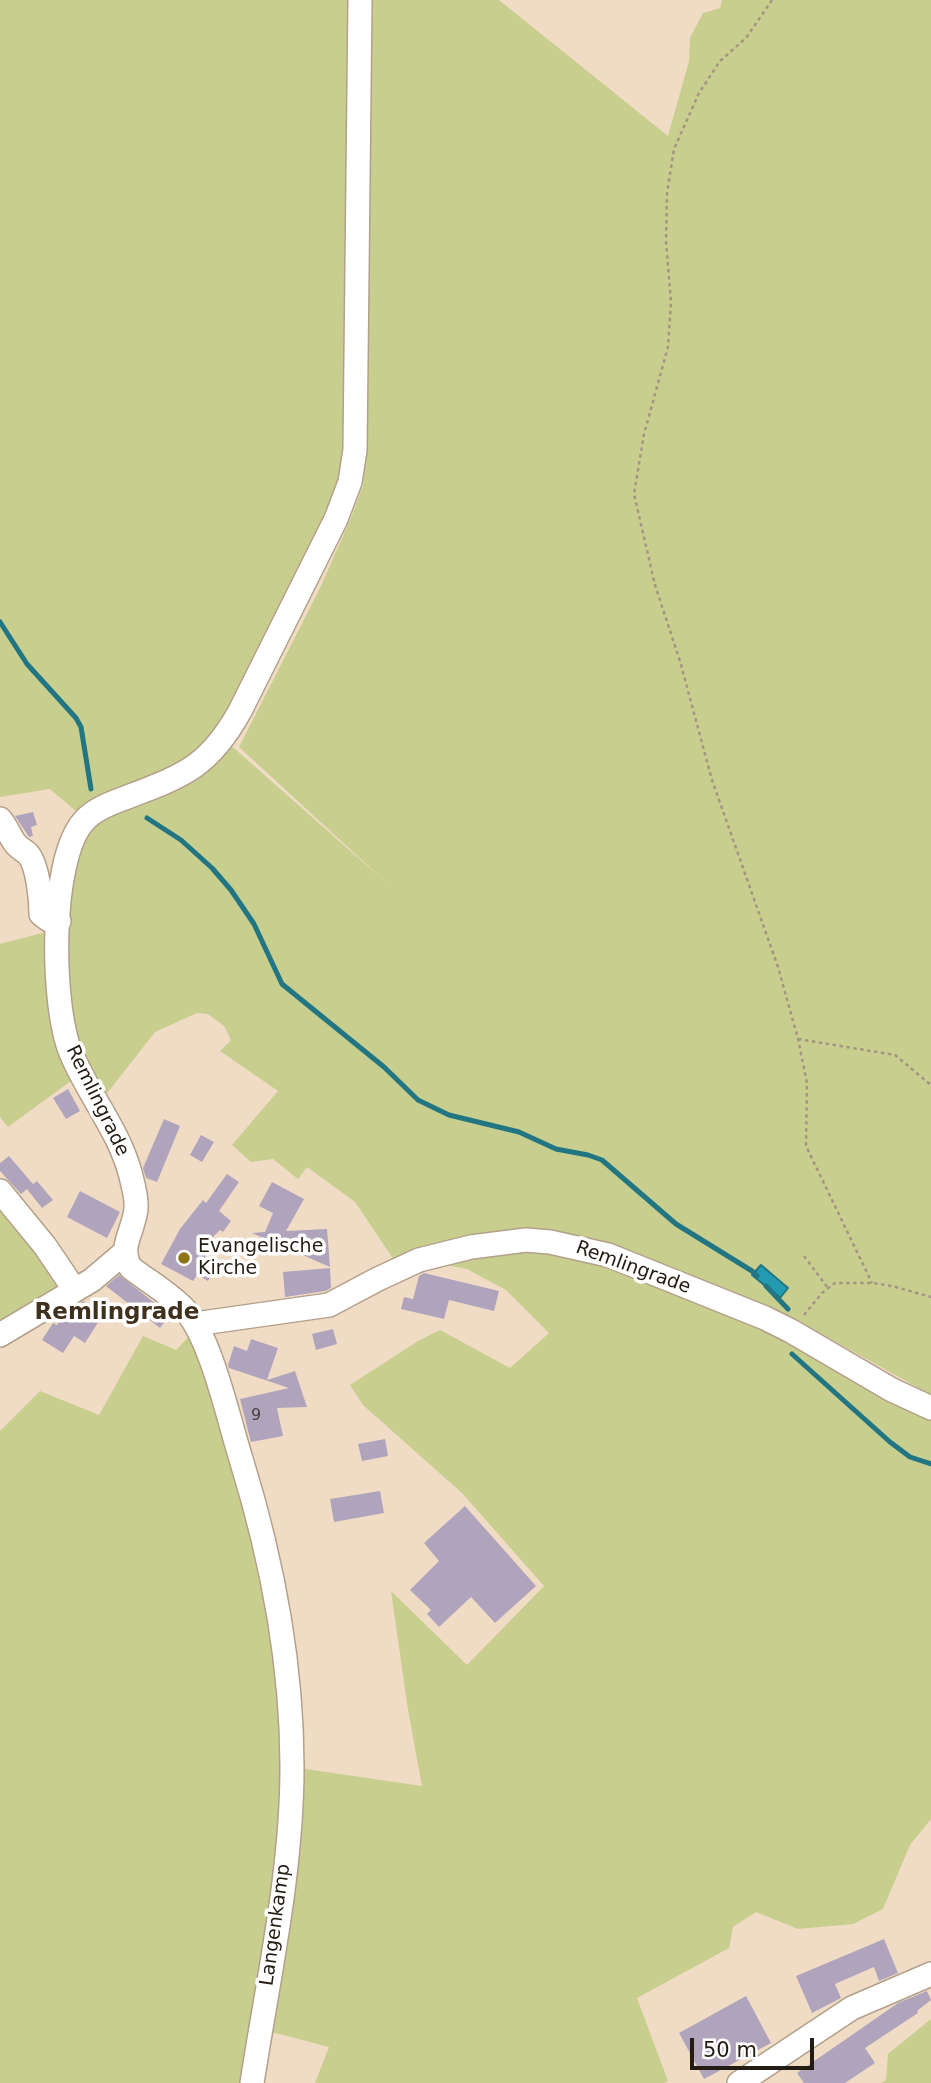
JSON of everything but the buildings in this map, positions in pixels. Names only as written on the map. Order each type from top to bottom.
[{"type":"street","name":"Remlingrade","points":[[125,1252],[135,1214],[135,1196],[125,1156],[116,1133],[72,1055],[62,1028],[57,957],[66,853],[85,819],[105,807],[193,768],[208,757],[232,726],[336,519],[350,482],[355,450],[360,0]]},
{"type":"street","points":[[0,819],[13,841],[29,855],[39,889],[41,915],[49,920],[59,921]]},
{"type":"street","points":[[0,1191],[45,1247],[74,1289]]},
{"type":"street","name":"Remlingrade","points":[[195,1324],[329,1305],[419,1260],[471,1247],[526,1240],[570,1245],[608,1255],[755,1314],[792,1331],[882,1385],[931,1408]]},
{"type":"street","points":[[0,1335],[92,1280],[125,1252]]},
{"type":"street","points":[[125,1252],[125,1260],[131,1268],[175,1301],[195,1324]]},
{"type":"street","name":"Langenkamp","points":[[195,1324],[207,1351],[252,1497],[275,1589],[284,1646],[292,1767],[284,1873],[252,2083]]},
{"type":"street","points":[[739,2083],[852,2008],[931,1974]]},
{"type":"path","points":[[772,0],[746,38],[720,61],[713,71],[699,93],[674,149],[667,194],[666,241],[671,302],[668,347],[644,434],[634,494],[656,584],[712,780],[778,967],[798,1039],[807,1083],[806,1146],[872,1283]]},
{"type":"path","points":[[798,1039],[895,1055],[931,1085]]},
{"type":"path","points":[[804,1256],[828,1288]]},
{"type":"path","points":[[792,1331],[822,1293],[835,1283],[872,1283],[931,1297]]},
{"type":"green space","points":[[0,0],[360,0],[355,450],[223,741],[85,819],[50,789],[0,797]]},
{"type":"green space","points":[[370,0],[499,0],[668,136],[689,61],[690,38],[703,13],[720,8],[722,0],[931,0],[931,1395],[791,1317],[788,1326],[608,1255],[931,1408],[931,1819],[910,1845],[883,1909],[853,1924],[798,1929],[756,1912],[733,1927],[729,1948],[637,1998],[668,2081],[664,2083],[315,2083],[329,2047],[260,2029],[292,1767],[422,1786],[391,1591],[467,1665],[544,1586],[462,1493],[363,1405],[350,1385],[440,1330],[510,1368],[549,1333],[506,1290],[467,1269],[419,1260],[398,1266],[355,1202],[307,1167],[298,1179],[273,1159],[251,1162],[232,1145],[278,1091],[220,1051],[231,1040],[224,1026],[208,1014],[197,1013],[155,1032],[101,1101],[66,1026],[69,855],[108,809],[227,742],[389,885],[239,747],[320,588],[363,486],[368,437]]},
{"type":"green space","points":[[54,930],[79,1075],[8,1127],[0,1117],[0,944]]},
{"type":"green space","points":[[0,1191],[74,1289],[0,1335]]},
{"type":"green space","points":[[194,1331],[249,1499],[280,1655],[285,1765],[280,1869],[248,2083],[0,2083],[0,1431],[40,1391],[99,1415],[143,1336],[176,1350]]},
{"type":"green space","points":[[931,2019],[931,2083],[881,2083],[886,2080],[888,2054]]},
{"type":"water","points":[[761,1265],[788,1288],[780,1298],[752,1275]]},
{"type":"waterway","points":[[0,622],[27,664],[81,727],[91,789]]},
{"type":"waterway","points":[[147,818],[181,840],[212,868],[231,890],[254,924],[282,984],[384,1067],[418,1100],[449,1115],[519,1132],[556,1149],[602,1160],[676,1224],[757,1276]]},
{"type":"waterway","points":[[766,1286],[788,1309]]},
{"type":"waterway","points":[[792,1354],[890,1442],[910,1457],[931,1464]]},
{"type":"place","name":"Evangelische Kirche","points":[[184,1258]]},
{"type":"district","name":"Remlingrade","points":[[117,1313]]}]
